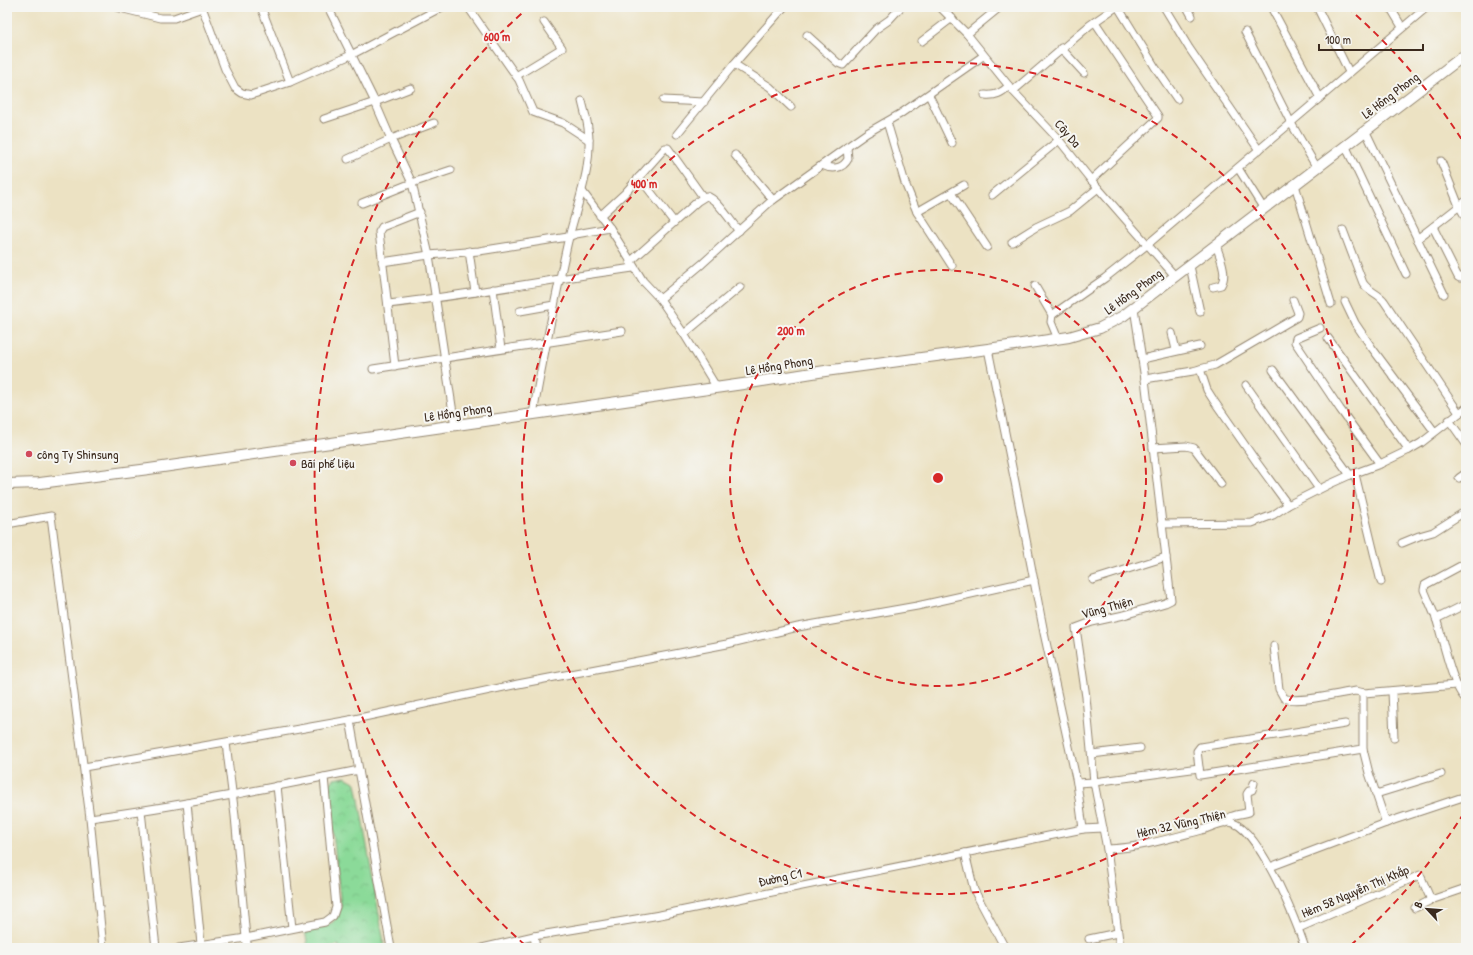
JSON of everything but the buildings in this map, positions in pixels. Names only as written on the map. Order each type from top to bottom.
[{"type":"main road","name":"Lê Hồng Phong","points":[[7,484],[40,483],[142,470],[455,426],[825,371],[1058,339],[1081,334],[1100,328],[1119,319],[1466,54]]},
{"type":"street","points":[[116,7],[160,18],[174,18],[202,7],[225,69],[235,88],[242,93],[251,95],[290,82],[351,55],[442,7]]},
{"type":"street","points":[[260,7],[290,82]]},
{"type":"street","points":[[328,7],[375,102],[391,140],[412,183],[429,255],[455,426]]},
{"type":"street","points":[[468,7],[516,76],[524,89],[533,112],[563,123],[589,140]]},
{"type":"street","points":[[677,134],[734,64],[784,7]]},
{"type":"street","points":[[806,36],[838,63],[843,65],[876,29],[889,20],[901,7]]},
{"type":"street","name":"Cây Da","points":[[940,7],[967,34],[1011,88],[1059,140],[1091,180],[1175,276]]},
{"type":"street","points":[[967,34],[1000,7]]},
{"type":"street","points":[[985,95],[998,95],[1011,88],[1095,22],[1117,7],[1177,99]]},
{"type":"street","points":[[1164,7],[1189,48],[1259,150]]},
{"type":"street","points":[[1187,7],[1192,16]]},
{"type":"street","points":[[1271,7],[1320,98]]},
{"type":"street","points":[[1317,7],[1349,72]]},
{"type":"street","points":[[1390,7],[1402,27]]},
{"type":"street","points":[[1052,315],[1105,278],[1148,244],[1427,7]]},
{"type":"street","points":[[922,41],[952,18]]},
{"type":"street","points":[[516,76],[562,48],[544,22]]},
{"type":"street","points":[[1091,180],[1158,118],[1095,22]]},
{"type":"street","points":[[1245,32],[1317,168]]},
{"type":"street","points":[[1062,48],[1084,73]]},
{"type":"street","points":[[660,299],[702,264],[773,200],[867,133],[929,95],[984,56]]},
{"type":"street","points":[[734,64],[770,87],[791,107]]},
{"type":"street","points":[[324,119],[411,88]]},
{"type":"street","points":[[929,95],[952,144]]},
{"type":"street","points":[[663,100],[704,102]]},
{"type":"street","points":[[533,414],[568,237],[582,191],[587,163],[589,140],[582,101]]},
{"type":"street","points":[[887,122],[905,183],[916,212],[952,266]]},
{"type":"street","points":[[348,158],[434,123]]},
{"type":"street","points":[[1365,130],[1444,294]]},
{"type":"street","points":[[992,195],[1059,140]]},
{"type":"street","points":[[1346,145],[1406,274]]},
{"type":"street","points":[[822,165],[834,168],[845,164],[848,159],[847,147]]},
{"type":"street","points":[[600,216],[640,177],[663,149],[668,148],[703,197]]},
{"type":"street","points":[[735,155],[773,200]]},
{"type":"street","points":[[1441,161],[1459,206],[1466,218]]},
{"type":"street","points":[[1238,168],[1264,209]]},
{"type":"street","points":[[362,204],[412,183],[451,170]]},
{"type":"street","points":[[640,177],[674,222]]},
{"type":"street","points":[[916,212],[964,185]]},
{"type":"street","points":[[1295,185],[1331,304]]},
{"type":"street","points":[[1012,242],[1036,227],[1070,211],[1098,188]]},
{"type":"street","points":[[582,191],[610,228],[632,265],[647,286],[660,299],[684,334],[717,388]]},
{"type":"street","points":[[951,193],[987,247]]},
{"type":"street","points":[[388,304],[436,299],[632,265],[674,222],[703,197],[708,196],[713,199],[739,231]]},
{"type":"street","points":[[1417,239],[1466,201]]},
{"type":"street","points":[[395,366],[379,234],[380,229],[389,224],[420,212]]},
{"type":"street","points":[[1433,227],[1458,277],[1460,278],[1466,275]]},
{"type":"street","points":[[382,262],[568,237],[576,234],[610,228]]},
{"type":"street","points":[[1343,230],[1363,283],[1367,289],[1384,300],[1459,413]]},
{"type":"street","points":[[1213,287],[1221,285],[1224,279],[1222,265],[1216,245]]},
{"type":"street","points":[[469,251],[475,292]]},
{"type":"street","points":[[1190,266],[1200,312]]},
{"type":"street","points":[[1036,286],[1052,315],[1052,322],[1058,339]]},
{"type":"street","points":[[684,334],[740,287]]},
{"type":"street","points":[[493,289],[501,349]]},
{"type":"street","points":[[1145,378],[1215,365],[1297,317],[1298,313],[1293,300]]},
{"type":"street","points":[[1345,302],[1355,323],[1434,431]]},
{"type":"street","points":[[520,311],[554,305]]},
{"type":"street","name":"Vũng Thiện","points":[[1120,948],[1107,849],[1094,782],[1086,697],[1076,628],[1092,622],[1124,615],[1170,601],[1171,596],[1145,378],[1134,308]]},
{"type":"street","points":[[1320,328],[1296,338],[1295,342],[1340,409],[1380,464]]},
{"type":"street","points":[[373,369],[622,331]]},
{"type":"street","points":[[1172,333],[1176,350]]},
{"type":"street","points":[[1328,338],[1409,450]]},
{"type":"street","points":[[1142,359],[1176,350],[1200,346]]},
{"type":"street","points":[[988,349],[1044,633],[1077,783],[1083,829]]},
{"type":"street","points":[[1200,369],[1207,390],[1214,401],[1288,504]]},
{"type":"street","points":[[1273,370],[1352,474],[1381,582]]},
{"type":"street","points":[[1246,385],[1319,489]]},
{"type":"street","points":[[1162,524],[1212,522],[1252,523],[1273,515],[1288,504],[1319,489],[1352,474],[1380,464],[1409,450],[1466,408]]},
{"type":"street","points":[[1450,420],[1466,444]]},
{"type":"street","points":[[1153,448],[1186,446],[1194,448],[1221,484]]},
{"type":"street","points":[[1459,478],[1466,473]]},
{"type":"street","points":[[1402,543],[1418,536],[1434,532],[1466,511]]},
{"type":"street","points":[[7,524],[51,516],[84,767],[103,948]]},
{"type":"street","points":[[1093,580],[1166,557]]},
{"type":"street","points":[[1466,563],[1425,585],[1424,590],[1436,619],[1456,685],[1463,697],[1466,699]]},
{"type":"street","points":[[84,767],[350,720],[518,684],[726,644],[798,627],[917,606],[1034,580]]},
{"type":"street","points":[[1436,619],[1466,604]]},
{"type":"street","points":[[1274,646],[1279,689],[1284,698],[1290,701],[1356,691],[1364,693],[1456,685]]},
{"type":"street","points":[[1392,691],[1394,738]]},
{"type":"street","points":[[1364,693],[1362,699],[1363,749],[1369,773],[1386,823]]},
{"type":"street","points":[[350,720],[392,948]]},
{"type":"street","points":[[1345,724],[1200,747],[1197,751],[1200,775],[1363,749]]},
{"type":"street","points":[[226,743],[248,948]]},
{"type":"street","points":[[1092,754],[1140,748]]},
{"type":"street","points":[[1077,783],[1199,768]]},
{"type":"street","points":[[90,818],[232,796],[359,770]]},
{"type":"street","points":[[1376,794],[1441,774]]},
{"type":"street","points":[[179,948],[246,938],[325,922],[333,916],[336,907],[324,777]]},
{"type":"street","points":[[1226,822],[1230,816],[1249,812],[1247,794],[1252,790],[1254,783]]},
{"type":"street","points":[[277,786],[292,928]]},
{"type":"street","points":[[1270,867],[1386,823],[1460,798]]},
{"type":"street","points":[[187,803],[201,944]]},
{"type":"street","points":[[141,811],[156,948]]},
{"type":"street","name":"Hẻm 32 Vũng Thiện","points":[[1107,849],[1130,847],[1226,822],[1233,823],[1248,834],[1270,867],[1299,928],[1305,948]]},
{"type":"street","name":"Đường C1","points":[[482,948],[534,936],[660,915],[1083,829],[1103,828]]},
{"type":"street","points":[[965,853],[974,890],[1005,948]]},
{"type":"street","name":"Hẻm 58 Nguyễn Thị Khắp","points":[[1299,928],[1420,875],[1431,900]]},
{"type":"street","points":[[1415,908],[1431,900],[1466,888]]},
{"type":"street","points":[[1089,939],[1118,933]]},
{"type":"street","points":[[534,936],[536,948]]},
{"type":"green space","points":[[345,777],[356,783],[385,948],[339,948],[339,945],[324,948],[308,948],[305,930],[323,927],[332,923],[341,907],[328,786],[334,779]]},
{"type":"place","name":"công Ty Shinsung","points":[[29,454]]},
{"type":"place","name":"Bãi phế liệu","points":[[293,463]]}]
